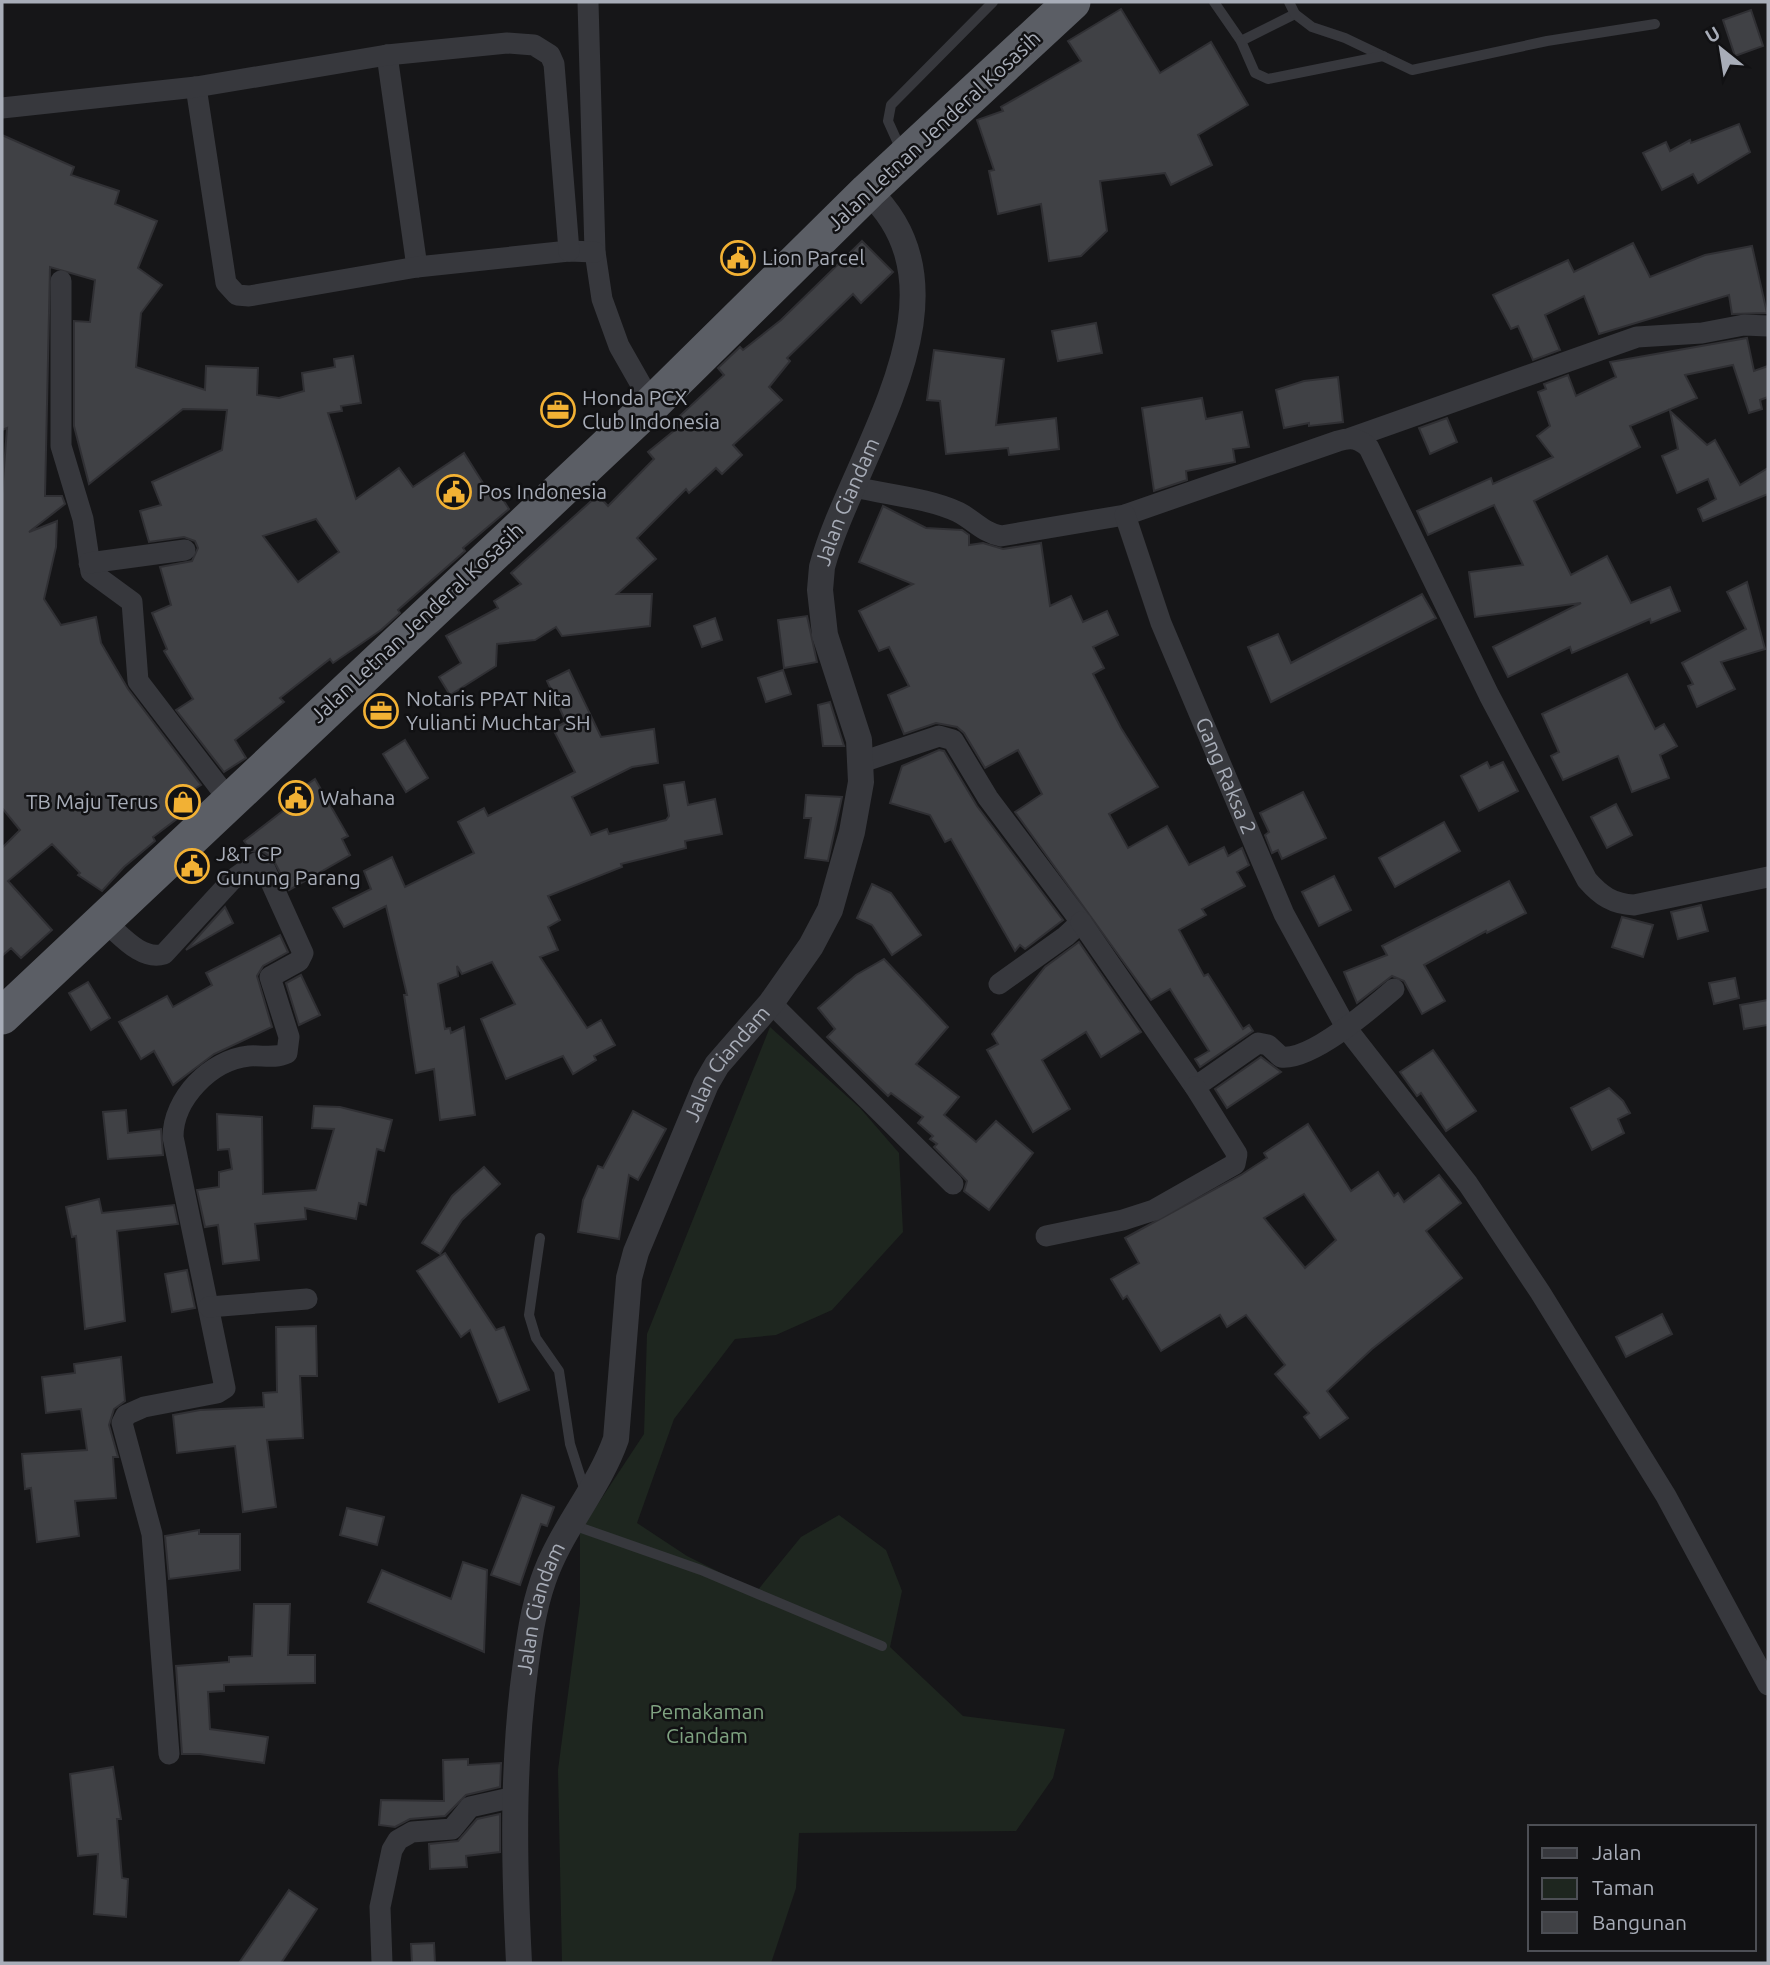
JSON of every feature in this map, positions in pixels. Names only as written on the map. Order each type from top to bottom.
[{"type":"highway","name":"Jalan Letnan Jenderal Kosasih","points":[[2,1016],[652,404],[868,191],[1072,2]]},
{"type":"street","points":[[588,2],[595,251],[602,299],[619,346],[652,404]]},
{"type":"street","points":[[2,108],[196,87],[387,55],[507,43],[534,45],[551,55],[558,86],[569,251]]},
{"type":"street","points":[[387,55],[417,267]]},
{"type":"street","points":[[196,87],[225,274],[230,290],[249,296],[417,267],[569,251],[595,251]]},
{"type":"street","name":"Jalan Ciandam","points":[[520,1963],[516,1746],[534,1612],[554,1552],[607,1463],[616,1439],[629,1278],[636,1252],[706,1084],[717,1065],[771,1003],[811,946],[830,909],[859,803],[862,762],[859,740],[825,635],[820,590],[827,551],[855,487],[904,351],[915,294],[905,243],[882,204],[868,191]]},
{"type":"street","points":[[61,281],[61,446],[83,519],[89,563],[95,577],[132,602],[135,617],[136,673],[142,689],[229,800]]},
{"type":"street","points":[[855,487],[961,513],[988,534],[1001,536],[1125,515],[1637,337],[1702,333],[1744,325],[1768,326]]},
{"type":"street","points":[[1352,438],[1369,448],[1489,695],[1587,880],[1597,892],[1620,905],[1634,905],[1768,877]]},
{"type":"street","name":"Gang Raksa 2","points":[[1125,515],[1161,623],[1284,914],[1347,1029],[1468,1184],[1540,1292],[1666,1496],[1768,1685]]},
{"type":"street","points":[[89,563],[185,550]]},
{"type":"street","points":[[862,762],[939,736],[953,740],[988,798],[1081,922],[1195,1087],[1237,1153],[1235,1164],[1154,1210],[1123,1220],[1046,1236]]},
{"type":"street","points":[[104,921],[144,954],[153,957],[164,954],[232,880],[256,863],[265,869],[303,953],[299,961],[270,977],[289,1037],[287,1053],[279,1056],[249,1056],[227,1062],[183,1097],[173,1122],[173,1137],[225,1390],[144,1407],[127,1415],[122,1423],[152,1534],[169,1754]]},
{"type":"street","points":[[999,984],[1066,936],[1081,922]]},
{"type":"street","points":[[1195,1087],[1258,1044],[1268,1045],[1281,1057],[1288,1058],[1347,1029],[1394,989]]},
{"type":"street","points":[[771,1003],[953,1184]]},
{"type":"street","points":[[209,1307],[307,1299]]},
{"type":"street","points":[[382,1963],[380,1907],[393,1850],[398,1840],[412,1832],[452,1829],[465,1811],[477,1803],[515,1797]]},
{"type":"lane","points":[[905,158],[888,121],[891,105],[993,2]]},
{"type":"lane","points":[[1214,2],[1241,41],[1255,73],[1268,79],[1382,56]]},
{"type":"lane","points":[[1289,2],[1295,14],[1312,27],[1412,70],[1534,44],[1655,24]]},
{"type":"lane","points":[[1241,41],[1295,14]]},
{"type":"lane","points":[[540,1238],[529,1315],[536,1338],[559,1371],[570,1444],[587,1497]]},
{"type":"lane","points":[[570,1524],[701,1570],[882,1646]]},
{"type":"green space","name":"Pemakaman Ciandam","points":[[770,1027],[860,1108],[899,1153],[903,1232],[832,1310],[776,1335],[735,1339],[674,1419],[637,1523],[687,1556],[757,1591],[801,1537],[839,1515],[886,1550],[902,1591],[890,1647],[963,1716],[1065,1729],[1053,1778],[1016,1831],[799,1833],[796,1888],[771,1963],[562,1963],[558,1770],[580,1603],[580,1531],[644,1434],[647,1334]]},
{"type":"building","points":[[1121,9],[1160,73],[1211,42],[1248,105],[1198,135],[1212,165],[1171,185],[1165,173],[1100,181],[1107,231],[1081,256],[1049,261],[1041,204],[998,214],[989,171],[994,170],[977,120],[1003,111],[1001,107],[1081,61],[1068,41]]},
{"type":"building","points":[[1751,10],[1763,46],[1735,56],[1723,20]]},
{"type":"building","points":[[1739,124],[1750,152],[1698,183],[1693,174],[1662,190],[1643,153],[1666,142],[1670,151],[1690,140],[1691,143]]},
{"type":"building","points":[[2,135],[74,167],[71,175],[119,191],[115,204],[157,221],[138,268],[162,285],[141,313],[136,367],[205,390],[206,366],[258,368],[257,395],[279,398],[304,391],[302,373],[335,367],[334,359],[353,356],[361,403],[341,406],[342,411],[328,413],[356,499],[399,468],[413,487],[464,453],[488,491],[495,487],[509,509],[463,548],[465,551],[398,610],[400,613],[381,630],[333,663],[330,659],[280,698],[284,702],[235,740],[246,758],[224,772],[176,710],[193,699],[164,651],[167,649],[152,613],[171,605],[160,567],[192,561],[198,548],[195,541],[184,537],[149,542],[140,511],[161,505],[152,482],[222,450],[227,410],[183,409],[89,484],[74,426],[74,321],[90,322],[95,280],[50,267],[45,496],[62,496],[65,504],[29,532],[57,521],[56,547],[44,599],[61,625],[96,617],[101,643],[128,689],[201,785],[186,794],[194,806],[153,837],[155,841],[124,867],[102,891],[78,875],[80,873],[52,844],[8,881],[52,930],[21,958],[11,948],[2,956],[2,848],[20,830],[2,808],[2,494],[7,428],[2,430]],"holes":[[[316,519],[339,552],[298,582],[263,536]]]},
{"type":"building","points":[[862,241],[893,272],[861,303],[853,294],[787,358],[790,361],[769,387],[782,400],[733,445],[742,455],[722,474],[716,468],[689,493],[686,489],[637,538],[656,559],[617,594],[652,594],[650,626],[562,636],[556,627],[535,640],[497,644],[496,666],[450,695],[439,677],[461,663],[446,636],[498,608],[494,601],[521,584],[511,573],[598,495],[608,506],[654,459],[648,452],[675,430],[670,425],[724,375],[718,368],[740,347],[743,350],[781,320]]},
{"type":"building","points":[[1633,243],[1650,277],[1705,255],[1752,246],[1767,313],[1732,314],[1729,295],[1599,334],[1584,296],[1545,315],[1560,350],[1533,360],[1518,326],[1511,329],[1493,295],[1568,260],[1574,272]]},
{"type":"building","points":[[1096,323],[1102,353],[1058,361],[1052,331]]},
{"type":"building","points":[[1747,338],[1754,371],[1768,366],[1768,397],[1760,400],[1762,409],[1749,413],[1733,365],[1685,375],[1697,398],[1630,426],[1640,447],[1534,501],[1571,575],[1607,556],[1631,603],[1670,587],[1680,611],[1651,623],[1650,619],[1572,653],[1570,647],[1508,677],[1493,647],[1581,603],[1475,617],[1469,572],[1523,565],[1494,505],[1428,535],[1417,511],[1491,478],[1493,484],[1553,457],[1537,436],[1550,426],[1538,392],[1546,389],[1544,384],[1568,375],[1576,396],[1616,377],[1610,362]]},
{"type":"building","points":[[934,350],[1004,359],[996,425],[1056,418],[1059,449],[1009,455],[1008,448],[946,454],[940,401],[927,400]]},
{"type":"building","points":[[1338,377],[1343,422],[1309,426],[1309,423],[1284,428],[1276,390],[1304,381]]},
{"type":"building","points":[[1202,398],[1206,419],[1242,412],[1249,447],[1233,449],[1235,462],[1186,471],[1187,480],[1154,491],[1142,408]]},
{"type":"building","points":[[1670,411],[1707,445],[1715,440],[1740,485],[1768,468],[1768,494],[1703,521],[1698,509],[1716,499],[1708,479],[1677,493],[1662,456],[1678,449]]},
{"type":"building","points":[[1447,418],[1457,442],[1430,454],[1419,428]]},
{"type":"building","points":[[883,506],[926,528],[962,530],[969,535],[969,545],[983,543],[1003,549],[1041,543],[1050,606],[1071,596],[1083,622],[1107,611],[1118,635],[1093,647],[1104,668],[1093,674],[1121,728],[1158,787],[1109,814],[1128,848],[1167,826],[1189,865],[1224,847],[1228,856],[1242,848],[1249,865],[1237,872],[1245,886],[1202,909],[1206,915],[1179,930],[1204,976],[1208,974],[1243,1029],[1249,1025],[1253,1031],[1200,1067],[1195,1059],[1209,1051],[1170,989],[1151,1000],[1015,812],[1042,794],[1018,750],[985,768],[964,733],[957,727],[936,723],[904,734],[888,695],[909,686],[889,647],[879,651],[859,611],[913,584],[859,562]]},
{"type":"building","points":[[1747,582],[1765,649],[1721,662],[1735,689],[1697,707],[1688,686],[1693,684],[1682,663],[1746,629],[1727,592]]},
{"type":"building","points":[[1422,594],[1436,618],[1271,702],[1248,647],[1278,634],[1291,663]]},
{"type":"building","points":[[807,616],[817,662],[784,668],[778,620]]},
{"type":"building","points":[[715,618],[722,640],[702,647],[694,626]]},
{"type":"building","points":[[569,670],[601,737],[654,729],[658,763],[632,767],[572,797],[591,835],[607,829],[609,834],[666,820],[669,816],[664,785],[684,782],[688,805],[715,799],[722,834],[685,841],[686,848],[621,864],[622,867],[548,896],[560,920],[548,927],[558,950],[540,957],[587,1028],[601,1020],[615,1045],[594,1056],[596,1060],[573,1074],[563,1056],[506,1079],[481,1019],[515,1004],[492,962],[462,974],[457,966],[458,976],[438,984],[445,1029],[450,1028],[451,1033],[464,1027],[475,1115],[440,1120],[434,1069],[416,1073],[404,995],[407,995],[386,906],[344,927],[333,908],[371,889],[364,871],[392,857],[405,887],[474,853],[458,822],[484,808],[488,816],[575,772],[553,729],[566,722],[547,681]]},
{"type":"building","points":[[783,670],[791,694],[766,702],[758,678]]},
{"type":"building","points":[[1627,674],[1655,729],[1664,724],[1677,746],[1660,755],[1669,778],[1632,792],[1618,756],[1563,780],[1551,756],[1559,752],[1542,714]]},
{"type":"building","points":[[830,702],[844,746],[823,746],[818,705]]},
{"type":"building","points":[[405,740],[428,778],[406,792],[383,754]]},
{"type":"building","points":[[939,750],[944,751],[977,806],[1063,920],[1025,949],[1020,945],[1015,951],[951,839],[945,842],[930,815],[890,803],[902,766]]},
{"type":"building","points":[[1487,762],[1490,768],[1503,762],[1518,791],[1479,811],[1461,776]]},
{"type":"building","points":[[315,779],[348,836],[342,839],[350,855],[289,890],[273,859],[263,852],[252,851],[244,841],[293,803],[289,797]]},
{"type":"building","points":[[1303,792],[1326,838],[1282,859],[1278,850],[1272,853],[1265,835],[1269,832],[1260,813]]},
{"type":"building","points":[[806,795],[842,797],[828,861],[805,858],[811,818],[804,818]]},
{"type":"building","points":[[1616,804],[1632,835],[1607,848],[1591,817]]},
{"type":"building","points":[[1444,822],[1460,851],[1395,887],[1379,858]]},
{"type":"building","points":[[1334,876],[1351,910],[1319,926],[1302,892]]},
{"type":"building","points":[[1509,881],[1526,913],[1487,933],[1486,931],[1424,965],[1445,1001],[1422,1014],[1404,981],[1392,976],[1357,1003],[1344,972],[1387,955],[1382,946]]},
{"type":"building","points":[[872,884],[891,893],[921,935],[892,955],[872,925],[857,918]]},
{"type":"building","points":[[1701,905],[1708,931],[1678,939],[1671,912]]},
{"type":"building","points":[[225,907],[233,923],[186,950]]},
{"type":"building","points":[[1622,917],[1653,925],[1643,957],[1612,947]]},
{"type":"building","points":[[280,935],[288,952],[263,966],[257,976],[272,1027],[214,1054],[173,1085],[154,1051],[141,1059],[119,1022],[167,996],[173,1007],[212,985],[206,973]]},
{"type":"building","points":[[1079,942],[1141,1032],[1101,1057],[1086,1032],[1042,1060],[1070,1109],[1033,1132],[987,1050],[998,1044],[992,1034],[1045,967]]},
{"type":"building","points":[[884,959],[948,1027],[916,1064],[959,1097],[944,1115],[976,1142],[996,1121],[1033,1153],[989,1210],[964,1191],[967,1181],[934,1147],[937,1144],[930,1139],[933,1136],[918,1123],[923,1117],[891,1093],[888,1096],[827,1037],[835,1029],[818,1008],[856,975]]},
{"type":"building","points":[[301,975],[320,1015],[299,1025],[286,983]]},
{"type":"building","points":[[1735,978],[1739,998],[1714,1004],[1709,983]]},
{"type":"building","points":[[88,982],[110,1018],[91,1030],[69,993]]},
{"type":"building","points":[[1768,1000],[1768,1025],[1744,1029],[1740,1005]]},
{"type":"building","points":[[1433,1050],[1476,1111],[1446,1131],[1421,1093],[1417,1096],[1400,1072]]},
{"type":"building","points":[[1261,1057],[1281,1072],[1227,1108],[1215,1089]]},
{"type":"building","points":[[1609,1088],[1623,1101],[1630,1113],[1618,1119],[1624,1133],[1592,1150],[1571,1108]]},
{"type":"building","points":[[314,1106],[340,1107],[392,1120],[384,1151],[377,1149],[366,1205],[359,1203],[356,1219],[305,1208],[306,1219],[255,1224],[259,1260],[223,1264],[218,1225],[205,1227],[197,1190],[219,1187],[219,1172],[232,1169],[229,1149],[218,1150],[217,1114],[262,1117],[263,1194],[316,1190],[334,1129],[312,1128]]},
{"type":"building","points":[[126,1110],[128,1133],[161,1129],[163,1155],[108,1159],[103,1112]]},
{"type":"building","points":[[633,1111],[666,1129],[638,1180],[629,1175],[619,1239],[578,1232],[583,1200],[598,1166],[603,1168]]},
{"type":"building","points":[[1308,1124],[1351,1191],[1378,1172],[1394,1196],[1398,1193],[1404,1202],[1439,1175],[1461,1203],[1426,1231],[1462,1278],[1372,1349],[1327,1391],[1348,1418],[1320,1438],[1304,1417],[1309,1413],[1275,1374],[1285,1365],[1246,1315],[1227,1327],[1220,1315],[1161,1351],[1127,1296],[1123,1299],[1111,1279],[1139,1263],[1125,1238],[1241,1175],[1267,1158],[1264,1153]],"holes":[[[1304,1194],[1336,1240],[1305,1268],[1264,1218]]]},
{"type":"building","points":[[484,1167],[500,1184],[462,1220],[440,1254],[422,1243],[452,1196]]},
{"type":"building","points":[[99,1199],[102,1213],[174,1205],[178,1224],[117,1231],[125,1321],[85,1329],[76,1236],[72,1237],[66,1207]]},
{"type":"building","points":[[445,1253],[496,1330],[504,1327],[529,1390],[499,1402],[470,1330],[461,1337],[417,1271]]},
{"type":"building","points":[[187,1270],[195,1308],[172,1312],[165,1274]]},
{"type":"building","points":[[1662,1314],[1672,1334],[1626,1357],[1616,1337]]},
{"type":"building","points":[[316,1326],[317,1376],[300,1376],[303,1438],[267,1440],[276,1507],[243,1512],[235,1446],[177,1453],[173,1415],[200,1410],[264,1407],[263,1393],[277,1392],[276,1327]]},
{"type":"building","points":[[121,1357],[125,1401],[114,1409],[109,1425],[118,1457],[113,1457],[116,1498],[75,1501],[79,1536],[37,1542],[31,1488],[25,1489],[22,1454],[87,1450],[81,1409],[46,1413],[42,1377],[75,1373],[74,1364]]},
{"type":"building","points":[[522,1495],[554,1507],[547,1526],[541,1524],[520,1585],[491,1575]]},
{"type":"building","points":[[347,1508],[384,1517],[377,1545],[340,1535]]},
{"type":"building","points":[[199,1530],[199,1534],[240,1534],[240,1570],[169,1579],[165,1536]]},
{"type":"building","points":[[463,1562],[487,1570],[484,1652],[368,1602],[382,1570],[451,1599]]},
{"type":"building","points":[[254,1604],[290,1604],[288,1655],[315,1655],[315,1683],[224,1685],[224,1691],[208,1692],[210,1729],[268,1737],[264,1763],[182,1754],[176,1666],[229,1662],[229,1657],[252,1656]]},
{"type":"building","points":[[468,1759],[468,1765],[501,1763],[500,1787],[466,1795],[445,1816],[410,1819],[395,1827],[379,1825],[381,1800],[444,1801],[443,1760]]},
{"type":"building","points":[[113,1767],[121,1819],[117,1819],[122,1878],[128,1879],[126,1917],[94,1914],[98,1854],[78,1856],[70,1774]]},
{"type":"building","points":[[500,1814],[500,1852],[466,1856],[467,1867],[430,1869],[429,1844],[458,1841],[477,1819]]},
{"type":"building","points":[[289,1890],[317,1909],[281,1963],[239,1963]]},
{"type":"building","points":[[434,1943],[435,1963],[412,1963],[411,1944]]},
{"type":"place","name":"Lion Parcel","points":[[738,258]]},
{"type":"place","name":"Honda PCX Club Indonesia","points":[[558,410]]},
{"type":"place","name":"Pos Indonesia","points":[[454,492]]},
{"type":"place","name":"Notaris PPAT Nita Yulianti Muchtar SH","points":[[381,711]]},
{"type":"place","name":"Wahana","points":[[296,798]]},
{"type":"place","name":"TB Maju Terus","points":[[183,802]]},
{"type":"place","name":"J&T CP Gunung Parang","points":[[192,866]]}]
